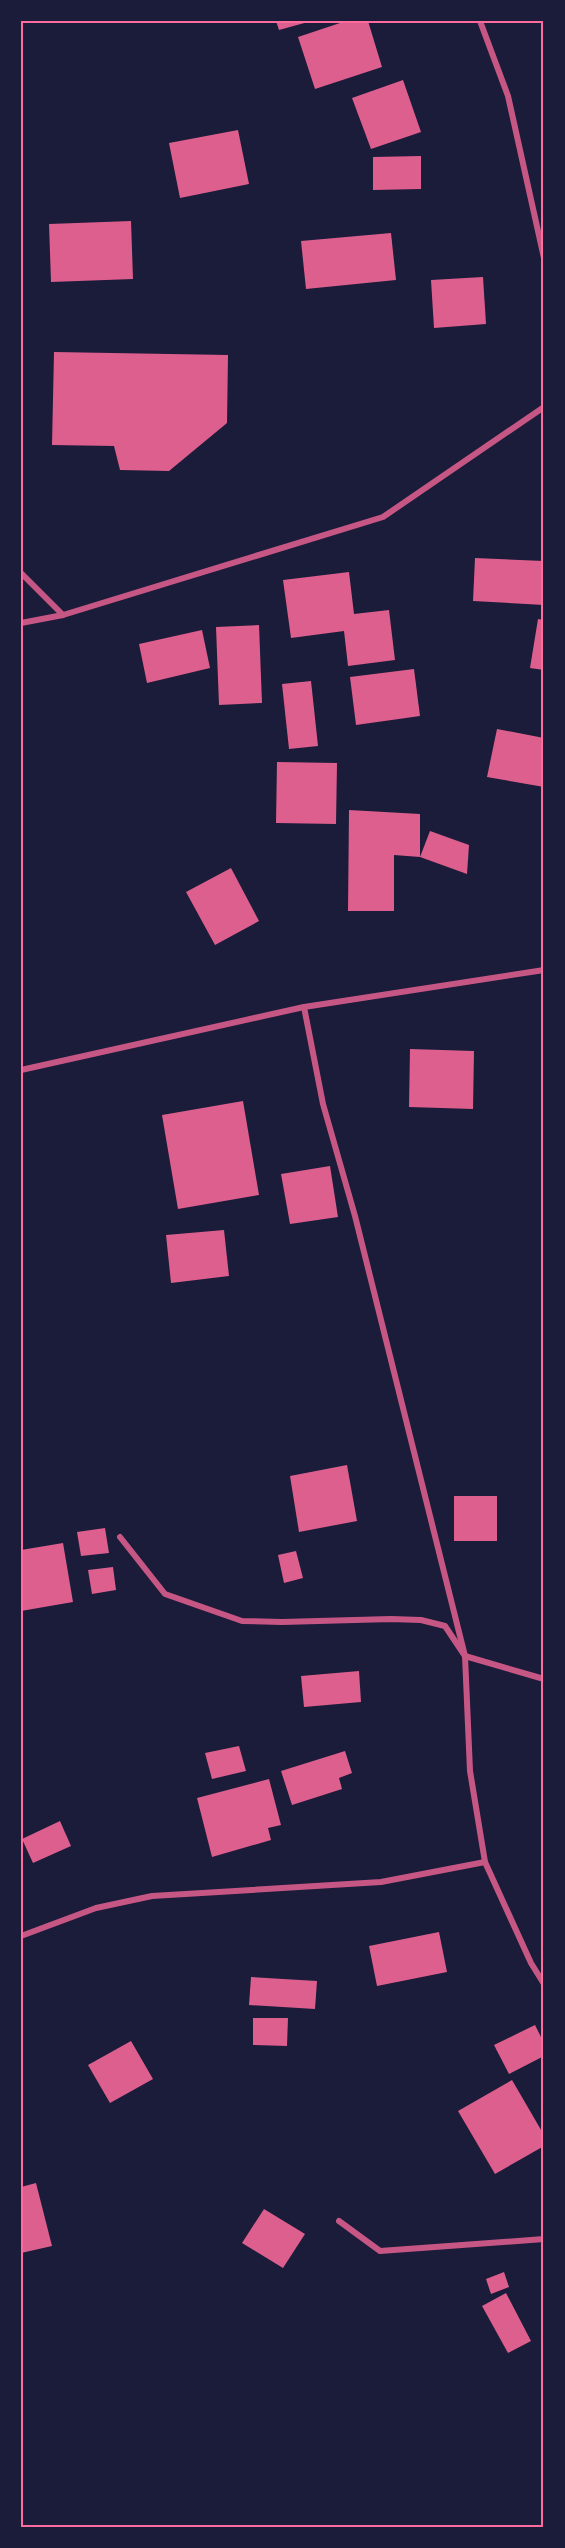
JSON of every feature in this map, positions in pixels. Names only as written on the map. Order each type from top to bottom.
[{"type":"street","points":[[480,21],[508,96],[544,258]]},
{"type":"street","points":[[21,623],[63,615],[383,517],[544,407]]},
{"type":"street","points":[[21,573],[63,615]]},
{"type":"street","points":[[21,1070],[304,1007],[544,970]]},
{"type":"street","points":[[304,1007],[323,1104],[355,1216],[465,1656],[470,1771],[485,1862],[531,1963],[544,1984]]},
{"type":"street","points":[[120,1537],[165,1594],[242,1621],[422,1620],[445,1626],[465,1656],[544,1679]]},
{"type":"street","points":[[21,1936],[96,1908],[152,1896],[381,1882],[485,1862]]},
{"type":"street","points":[[339,2221],[380,2251],[544,2239]]},
{"type":"building","points":[[276,21],[308,21],[308,22],[279,30]]},
{"type":"building","points":[[346,21],[368,21],[382,67],[315,89],[298,37]]},
{"type":"building","points":[[403,80],[421,132],[371,149],[352,98]]},
{"type":"building","points":[[238,130],[249,184],[180,198],[169,143]]},
{"type":"building","points":[[421,156],[421,189],[373,190],[373,157]]},
{"type":"building","points":[[131,221],[133,279],[51,282],[49,224]]},
{"type":"building","points":[[391,233],[396,280],[306,289],[301,241]]},
{"type":"building","points":[[483,277],[486,324],[434,328],[431,280]]},
{"type":"building","points":[[54,352],[228,355],[227,423],[169,471],[120,470],[114,446],[52,445]]},
{"type":"building","points":[[475,558],[544,561],[544,605],[473,601]]},
{"type":"building","points":[[349,572],[354,614],[389,610],[395,660],[348,666],[344,631],[291,638],[283,580]]},
{"type":"building","points":[[538,619],[544,620],[544,670],[530,668]]},
{"type":"building","points":[[259,625],[262,703],[219,705],[216,627]]},
{"type":"building","points":[[202,630],[210,668],[147,683],[139,644]]},
{"type":"building","points":[[414,669],[420,716],[356,725],[350,677]]},
{"type":"building","points":[[311,681],[318,746],[289,749],[282,684]]},
{"type":"building","points":[[497,729],[544,738],[544,787],[487,777]]},
{"type":"building","points":[[277,762],[337,763],[336,824],[276,823]]},
{"type":"building","points":[[349,810],[420,814],[420,857],[394,855],[394,911],[348,911]]},
{"type":"building","points":[[430,831],[469,845],[467,874],[420,857]]},
{"type":"building","points":[[231,868],[259,921],[215,945],[186,892]]},
{"type":"building","points":[[410,1049],[474,1051],[473,1109],[409,1107]]},
{"type":"building","points":[[243,1101],[259,1195],[178,1209],[162,1115]]},
{"type":"building","points":[[330,1166],[338,1217],[290,1224],[281,1174]]},
{"type":"building","points":[[224,1230],[229,1276],[171,1283],[166,1235]]},
{"type":"building","points":[[347,1465],[357,1521],[299,1532],[290,1476]]},
{"type":"building","points":[[454,1496],[497,1496],[497,1541],[454,1541]]},
{"type":"building","points":[[105,1528],[109,1553],[81,1556],[77,1532]]},
{"type":"building","points":[[63,1543],[73,1602],[21,1611],[21,1550]]},
{"type":"building","points":[[296,1551],[303,1578],[284,1583],[278,1555]]},
{"type":"building","points":[[113,1567],[116,1590],[92,1594],[88,1570]]},
{"type":"building","points":[[359,1671],[361,1702],[304,1707],[301,1676]]},
{"type":"building","points":[[239,1746],[246,1771],[212,1779],[205,1753]]},
{"type":"building","points":[[345,1751],[352,1773],[339,1778],[342,1789],[292,1805],[281,1771]]},
{"type":"building","points":[[269,1779],[281,1825],[268,1828],[271,1840],[212,1857],[197,1798]]},
{"type":"building","points":[[60,1821],[71,1846],[33,1863],[22,1839]]},
{"type":"building","points":[[439,1932],[447,1972],[377,1986],[369,1946]]},
{"type":"building","points":[[251,1977],[317,1981],[315,2009],[249,2005]]},
{"type":"building","points":[[253,2018],[288,2018],[287,2046],[253,2045]]},
{"type":"building","points":[[535,2025],[544,2043],[544,2056],[509,2074],[494,2045]]},
{"type":"building","points":[[131,2041],[153,2079],[110,2103],[88,2065]]},
{"type":"building","points":[[512,2080],[544,2135],[544,2146],[495,2174],[458,2111]]},
{"type":"building","points":[[36,2183],[52,2246],[21,2253],[21,2187]]},
{"type":"building","points":[[264,2209],[305,2234],[283,2268],[242,2243]]},
{"type":"building","points":[[504,2272],[509,2287],[491,2294],[486,2279]]},
{"type":"building","points":[[506,2293],[531,2341],[508,2353],[482,2306]]}]
